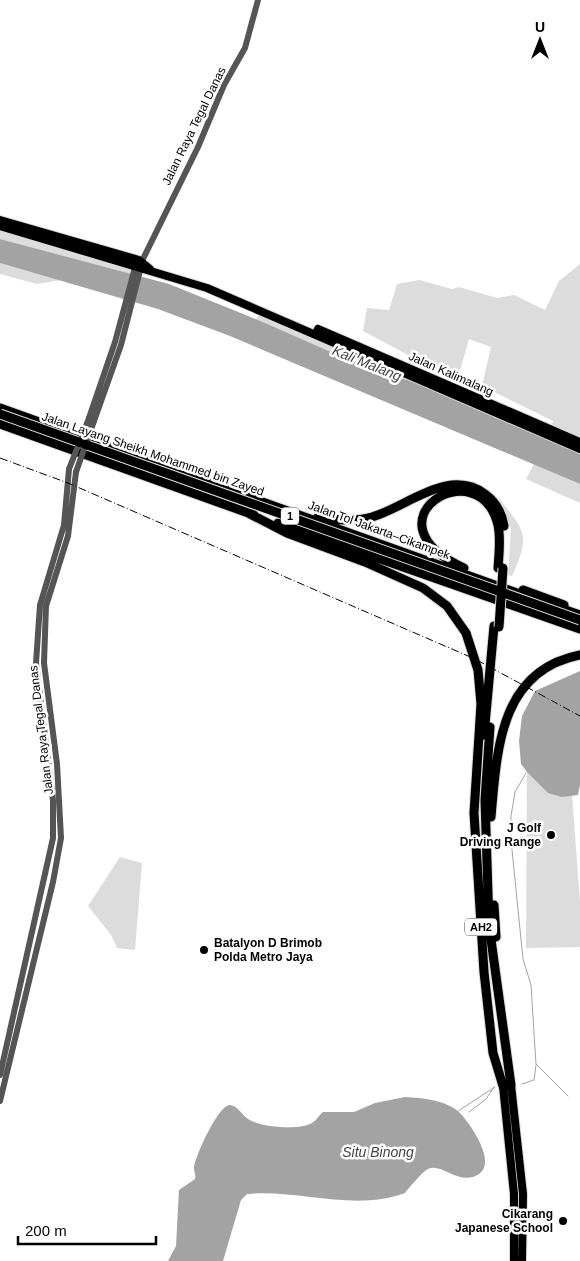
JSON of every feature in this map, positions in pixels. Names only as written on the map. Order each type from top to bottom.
[{"type":"highway","name":"Jalan Tol Jakarta–Cikampek","points":[[0,408],[580,615]]},
{"type":"highway","name":"Jalan Layang Sheikh Mohammed bin Zayed","points":[[0,414],[580,621]]},
{"type":"highway","name":"Jalan Layang Sheikh Mohammed bin Zayed","points":[[0,420],[580,621]]},
{"type":"highway","name":"Jalan Tol Jakarta–Cikampek","points":[[0,424],[250,514],[580,628]]},
{"type":"highway","points":[[282,508],[328,519],[354,520],[387,512],[440,487],[458,484],[473,487],[493,501],[501,516],[504,541],[496,627],[479,766]]},
{"type":"highway","points":[[501,568],[499,530],[495,517],[487,505],[478,498],[461,492],[445,493],[436,498],[425,514],[422,528],[424,538],[435,552],[475,573],[580,611]]},
{"type":"highway","points":[[250,514],[287,533],[412,582],[436,597],[453,613],[471,643],[479,678],[481,704],[479,766]]},
{"type":"highway","name":"AH2","points":[[496,627],[486,800],[487,876],[489,925],[506,1050],[507,1086]]},
{"type":"highway","points":[[506,1050],[508,1036],[497,948],[490,823],[499,745],[509,709],[528,682],[553,665],[580,655]]},
{"type":"highway","name":"AH2","points":[[479,766],[474,814],[484,972],[493,1053],[507,1086]]},
{"type":"main road","points":[[0,220],[112,256]]},
{"type":"main road","points":[[0,226],[112,256]]},
{"type":"main road","name":"Jalan Kalimalang","points":[[112,256],[207,288],[317,331],[580,442]]},
{"type":"main road","name":"Jalan Kalimalang","points":[[317,331],[580,449]]},
{"type":"main road","name":"AH2","points":[[507,1086],[514,1194],[514,1261]]},
{"type":"main road","name":"AH2","points":[[507,1086],[523,1194],[522,1261]]},
{"type":"street","name":"Jalan Raya Tegal Danas","points":[[0,1075],[53,838],[53,801],[36,662],[40,606],[64,525],[73,470],[121,345],[128,301],[138,265],[198,147],[224,85],[245,48],[258,0]]},
{"type":"street","name":"Jalan Raya Tegal Danas","points":[[0,1101],[1,1090],[53,882],[61,838],[57,764],[44,663],[46,606],[68,536],[73,470]]},
{"type":"shaded area","points":[[0,219],[134,266],[131,274],[0,239]]},
{"type":"shaded area","points":[[0,263],[61,280],[37,284],[0,274]]},
{"type":"shaded area","points":[[580,264],[580,450],[547,435],[553,421],[482,386],[491,347],[469,339],[457,381],[363,331],[367,308],[389,310],[397,284],[419,280],[452,289],[459,287],[497,298],[514,295],[545,310],[559,281]]},
{"type":"shaded area","points":[[261,311],[419,383],[376,372],[256,320]]},
{"type":"shaded area","points":[[534,464],[580,484],[580,503],[526,479]]},
{"type":"shaded area","points":[[498,497],[514,518],[522,534],[522,550],[512,576],[508,575],[511,529]]},
{"type":"shaded area","name":"J Golf Driving Range","points":[[527,766],[570,767],[580,902],[580,947],[526,948]]},
{"type":"shaded area","points":[[120,857],[142,863],[135,950],[117,948],[111,935],[88,906]]},
{"type":"water","points":[[0,239],[169,284],[265,323],[376,372],[419,383],[580,449],[580,484],[230,336],[158,309],[0,263]]},
{"type":"water","points":[[580,671],[580,785],[578,795],[562,797],[548,793],[521,764],[519,741],[522,716],[535,691]]},
{"type":"water","name":"Situ Binong","points":[[405,1097],[441,1102],[460,1113],[470,1125],[484,1152],[484,1168],[479,1174],[465,1178],[439,1169],[428,1169],[405,1193],[386,1198],[366,1200],[326,1199],[267,1193],[247,1194],[241,1200],[223,1261],[168,1261],[176,1246],[179,1190],[195,1179],[195,1162],[214,1122],[225,1107],[233,1106],[248,1119],[261,1124],[298,1127],[312,1123],[323,1112],[354,1112],[375,1103]]},
{"type":"waterway","points":[[526,773],[515,792],[511,816],[511,840],[523,959],[531,985],[536,1064],[568,1096]]},
{"type":"waterway","points":[[522,1084],[534,1080],[536,1065]]},
{"type":"waterway","points":[[469,1112],[486,1099],[494,1087]]},
{"type":"waterway","points":[[458,1111],[495,1087]]},
{"type":"railway","points":[[0,458],[68,483],[475,659],[580,716]]},
{"type":"place","name":"J Golf Driving Range","points":[[551,835]]},
{"type":"place","name":"Batalyon D Brimob Polda Metro Jaya","points":[[204,950]]},
{"type":"place","name":"Cikarang Japanese School","points":[[563,1221]]},
{"type":"water label","name":"Kali Malang","points":[[367,363]]}]
